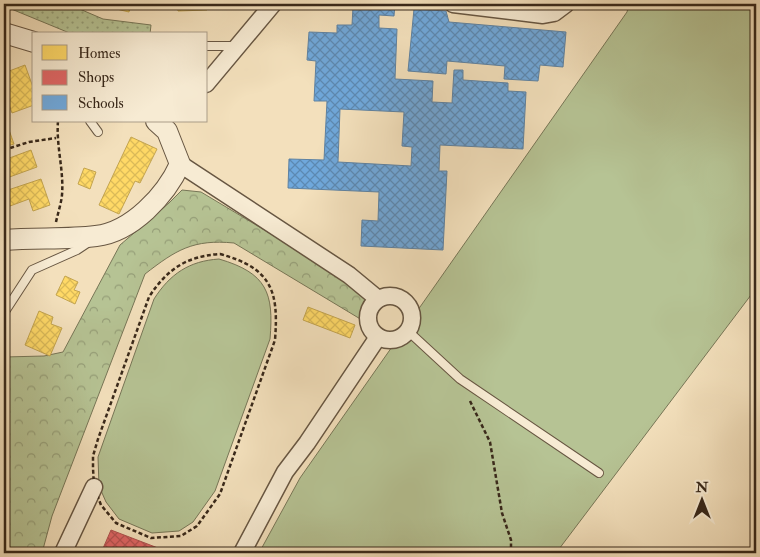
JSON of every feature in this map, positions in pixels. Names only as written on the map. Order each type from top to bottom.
[{"type":"street","points":[[208,82],[273,4]]},
{"type":"street","points":[[453,4],[542,16],[554,13],[566,4]]},
{"type":"street","points":[[4,33],[32,41]]},
{"type":"street","points":[[166,125],[180,164],[349,275],[378,300]]},
{"type":"street","points":[[4,240],[98,236],[129,223],[161,196],[174,178],[180,164]]},
{"type":"street","points":[[392,296],[405,302],[412,314],[413,321],[408,331],[400,338],[392,340],[378,337],[369,325],[368,318],[373,304],[378,300],[392,296]]},
{"type":"street","points":[[242,553],[285,472],[307,443],[378,337]]},
{"type":"street","points":[[63,553],[94,487]]},
{"type":"lane","points":[[208,46],[238,46]]},
{"type":"lane","points":[[91,122],[98,132]]},
{"type":"lane","points":[[4,313],[32,270],[77,250],[98,236]]},
{"type":"lane","points":[[408,331],[460,379],[599,473]]},
{"type":"path","points":[[52,238],[62,195],[61,167],[56,138],[58,122]]},
{"type":"path","points":[[4,150],[29,142],[56,138]]},
{"type":"path","points":[[220,254],[240,260],[266,278],[275,296],[277,315],[275,340],[220,494],[197,526],[180,536],[166,538],[150,538],[131,531],[116,523],[101,505],[94,487],[93,456],[98,439],[150,297],[159,282],[179,264],[201,256],[220,254]]},
{"type":"path","points":[[460,379],[490,442],[502,513],[511,540],[511,553]]},
{"type":"green space","points":[[4,4],[68,4],[103,19],[151,25],[150,32],[67,32],[4,6]]},
{"type":"green space","points":[[629,4],[756,4],[756,295],[751,295],[556,553],[259,553],[300,478],[627,12]]},
{"type":"green space","points":[[182,190],[201,192],[343,277],[369,301],[364,307],[362,320],[234,243],[220,242],[196,245],[166,258],[145,274],[52,516],[42,553],[4,553],[4,357],[44,356],[63,352],[120,245]]},
{"type":"green space","points":[[219,259],[248,271],[264,287],[270,309],[270,339],[215,491],[193,522],[179,531],[152,533],[119,519],[106,502],[99,486],[98,457],[154,299],[167,282],[181,270],[208,260]]},
{"type":"building: Homes","points":[[109,4],[131,4],[129,12],[108,7]]},
{"type":"building: Homes","points":[[139,4],[172,4],[172,9],[139,9]]},
{"type":"building: Homes","points":[[177,4],[206,4],[207,10],[178,11]]},
{"type":"building: Homes","points":[[25,65],[32,84],[32,106],[12,113],[4,91],[4,73]]},
{"type":"building: Homes","points":[[8,127],[14,144],[4,147],[4,129]]},
{"type":"building: Homes","points":[[131,137],[157,149],[140,183],[135,181],[119,214],[99,205]]},
{"type":"building: Homes","points":[[31,150],[37,167],[4,179],[4,160]]},
{"type":"building: Homes","points":[[84,168],[96,172],[90,189],[78,184]]},
{"type":"building: Homes","points":[[41,179],[50,205],[33,211],[29,199],[10,206],[5,191]]},
{"type":"building: Homes","points":[[65,276],[78,282],[74,290],[80,292],[75,304],[56,295]]},
{"type":"building: Homes","points":[[308,307],[355,325],[350,338],[303,320]]},
{"type":"building: Homes","points":[[39,311],[53,317],[51,324],[62,328],[50,356],[25,345]]},
{"type":"building: Shops","points":[[111,530],[171,553],[101,553]]},
{"type":"building: Schools","points":[[326,4],[395,4],[394,16],[379,15],[379,28],[397,29],[395,79],[433,81],[432,102],[452,103],[454,70],[463,70],[463,80],[508,83],[508,91],[526,92],[523,149],[440,145],[439,171],[447,171],[443,250],[361,246],[362,220],[378,221],[379,192],[288,188],[289,159],[324,160],[327,101],[314,101],[316,61],[307,60],[309,32],[337,33],[337,25],[352,25],[353,7]],"holes":[[[340,109],[404,112],[402,146],[412,147],[411,166],[338,162]]]},
{"type":"building: Schools","points":[[414,9],[446,11],[449,22],[566,32],[563,67],[540,65],[538,81],[504,79],[505,66],[447,61],[446,74],[408,71]]}]
